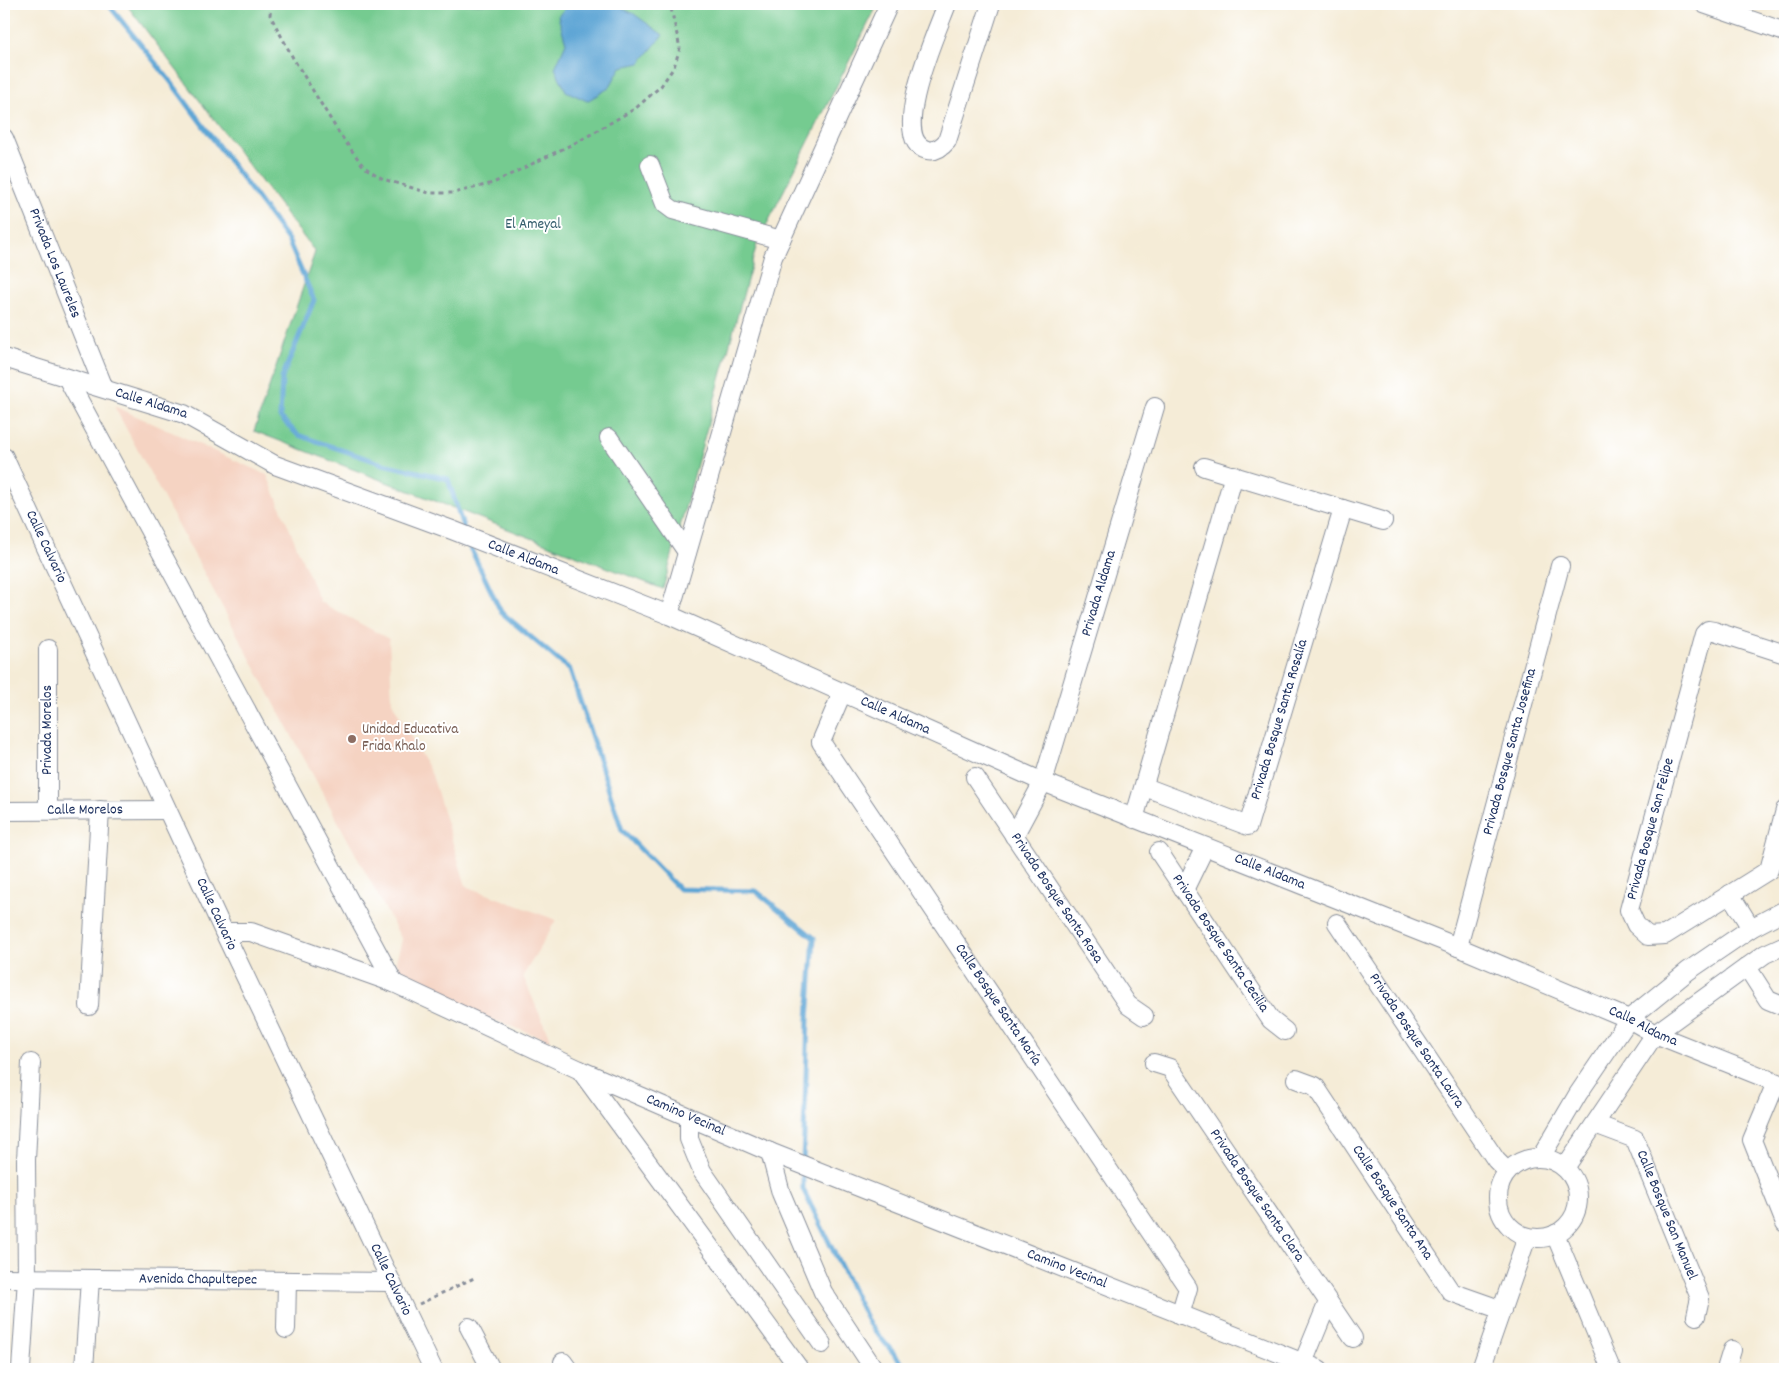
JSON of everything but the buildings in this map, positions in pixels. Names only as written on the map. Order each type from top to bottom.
[{"type":"street","points":[[669,615],[774,257],[889,4]]},
{"type":"street","points":[[947,4],[917,89],[910,125],[914,140],[919,148],[930,151],[942,148],[947,141],[991,4]]},
{"type":"street","points":[[1704,4],[1785,32]]},
{"type":"street","name":"Privada Los Laureles","points":[[4,138],[104,388]]},
{"type":"street","points":[[650,165],[665,204],[674,210],[781,240]]},
{"type":"street","name":"Calle Aldama","points":[[4,358],[184,414],[275,465],[452,530],[669,615],[1043,782],[1137,812],[1205,847],[1460,941],[1777,1089]]},
{"type":"street","points":[[67,378],[394,983]]},
{"type":"street","name":"Privada Aldama","points":[[1014,836],[1043,782],[1155,407]]},
{"type":"street","points":[[610,438],[687,552]]},
{"type":"street","name":"Calle Calvario","points":[[4,457],[224,932],[433,1369]]},
{"type":"street","points":[[1204,467],[1383,521]]},
{"type":"street","points":[[1137,812],[1234,475]]},
{"type":"street","name":"Privada Bosque Santa Rosalía","points":[[1145,787],[1248,826],[1343,509]]},
{"type":"street","name":"Privada Bosque Santa Josefina","points":[[1460,941],[1560,566]]},
{"type":"street","name":"Privada Bosque San Felipe","points":[[1785,654],[1714,631],[1708,630],[1704,634],[1629,910],[1636,925],[1648,936],[1664,936],[1769,870],[1785,810]]},
{"type":"street","name":"Privada Morelos","points":[[48,650],[48,810]]},
{"type":"street","name":"Calle Bosque Santa María","points":[[842,693],[821,742],[1188,1288],[1180,1315]]},
{"type":"street","name":"Privada Bosque Santa Rosa","points":[[975,777],[1128,1005],[1144,1016]]},
{"type":"street","points":[[90,1006],[100,810]]},
{"type":"street","name":"Calle Morelos","points":[[4,811],[167,810]]},
{"type":"street","points":[[1184,890],[1205,847]]},
{"type":"street","name":"Privada Bosque Santa Cecilia","points":[[1159,852],[1271,1020],[1285,1031]]},
{"type":"street","points":[[1730,894],[1751,928]]},
{"type":"street","points":[[1541,1158],[1578,1094],[1629,1019],[1688,971],[1751,928],[1785,910]]},
{"type":"street","name":"Privada Bosque Santa Laura","points":[[1337,923],[1502,1166]]},
{"type":"street","name":"Camino Vecinal","points":[[224,932],[251,932],[394,983],[580,1070],[770,1152],[1319,1369]]},
{"type":"street","points":[[1565,1168],[1603,1127],[1656,1034],[1765,954],[1785,944]]},
{"type":"street","points":[[1747,967],[1768,1000],[1785,1007]]},
{"type":"street","points":[[21,1369],[27,1278],[26,1160],[31,1063]]},
{"type":"street","name":"Privada Bosque Santa Clara","points":[[1154,1063],[1170,1068],[1353,1338]]},
{"type":"street","points":[[580,1070],[798,1367],[797,1369]]},
{"type":"street","name":"Calle Bosque Santa Ana","points":[[1296,1079],[1315,1086],[1451,1292],[1502,1310]]},
{"type":"street","points":[[1777,1089],[1752,1140],[1785,1223]]},
{"type":"street","points":[[689,1117],[689,1139],[702,1171],[822,1344]]},
{"type":"street","name":"Calle Bosque San Manuel","points":[[1603,1127],[1635,1139],[1700,1298],[1696,1316]]},
{"type":"street","points":[[770,1152],[781,1193],[823,1292],[874,1369]]},
{"type":"street","points":[[1541,1158],[1554,1161],[1565,1168],[1575,1184],[1578,1203],[1570,1221],[1557,1239],[1527,1236],[1513,1229],[1502,1217],[1498,1202],[1502,1166],[1541,1158]]},
{"type":"street","points":[[1481,1369],[1527,1236]]},
{"type":"street","points":[[1557,1239],[1611,1369]]},
{"type":"street","name":"Avenida Chapultepec","points":[[4,1278],[391,1282]]},
{"type":"street","points":[[84,1369],[90,1279]]},
{"type":"street","points":[[286,1330],[287,1281]]},
{"type":"street","points":[[1303,1363],[1328,1302]]},
{"type":"street","points":[[469,1327],[491,1369]]},
{"type":"street","points":[[1729,1369],[1732,1350]]},
{"type":"path","points":[[271,4],[270,15],[293,58],[338,133],[364,167],[383,179],[429,193],[454,193],[493,183],[580,140],[636,108],[661,86],[674,67],[680,48],[670,4]]},
{"type":"path","points":[[405,1312],[476,1276]]},
{"type":"shaded area","name":"Unidad Educativa Frida Khalo","points":[[114,406],[267,475],[320,602],[389,639],[392,702],[432,775],[466,886],[556,920],[523,976],[551,1041],[413,990],[396,961],[402,940]]},
{"type":"green space","name":"El Ameyal","points":[[126,4],[878,4],[757,244],[663,589],[254,431],[315,252]]},
{"type":"water","points":[[569,4],[613,4],[634,14],[663,35],[640,63],[621,67],[609,88],[587,101],[566,91],[555,68],[566,43],[558,16]]},
{"type":"waterway","points":[[108,4],[171,82],[288,240],[314,300],[282,378],[280,417],[298,435],[383,464],[448,479],[464,530]]},
{"type":"waterway","points":[[467,541],[501,612],[570,670],[622,830],[679,889],[756,891],[814,938],[808,1019],[803,1161]]},
{"type":"waterway","points":[[803,1169],[803,1189],[869,1324],[907,1369]]},
{"type":"place","name":"Unidad Educativa Frida Khalo","points":[[352,739]]}]
